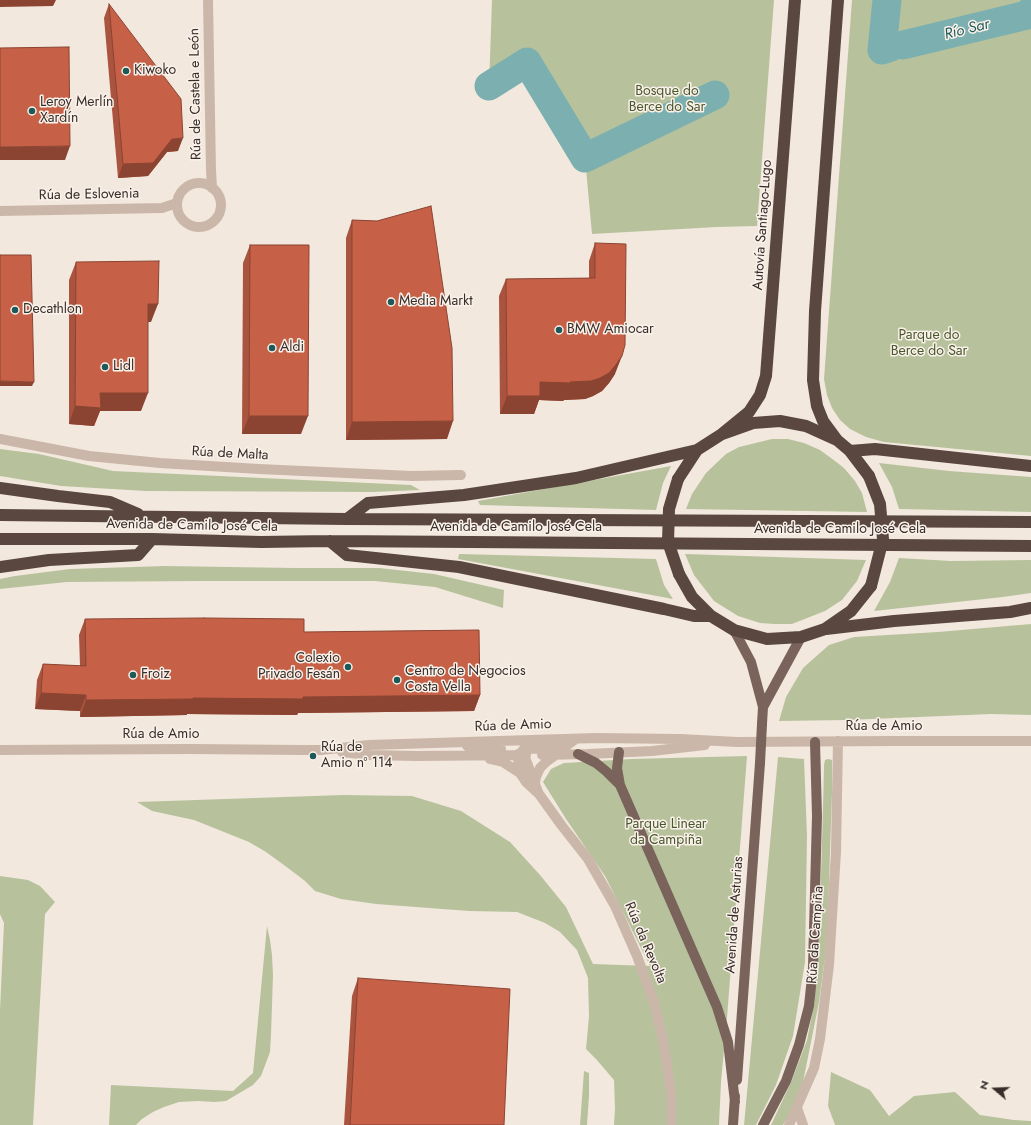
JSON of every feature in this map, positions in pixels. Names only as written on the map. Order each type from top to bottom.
[{"type":"highway","name":"Autovía Santiago-Lugo","points":[[722,434],[749,412],[760,395],[766,376],[795,0]]},
{"type":"highway","points":[[825,629],[851,611],[871,586],[883,539],[880,504],[869,476],[850,451],[837,440],[823,421],[817,406],[813,380],[815,311],[838,0]]},
{"type":"highway","points":[[347,519],[368,503],[464,495],[569,479],[697,450],[722,434],[753,423],[780,421],[806,426],[837,440]]},
{"type":"highway","points":[[850,451],[875,449],[1031,466]]},
{"type":"highway","points":[[697,450],[678,479],[669,509],[668,542],[679,574],[692,597],[711,616],[734,630],[767,639],[801,637],[825,629],[1010,612],[1031,608]]},
{"type":"highway","points":[[0,488],[110,502],[143,516]]},
{"type":"highway","name":"Avenida de Camilo José Cela","points":[[0,515],[347,519],[1031,522]]},
{"type":"highway","name":"Avenida de Camilo José Cela","points":[[0,539],[152,539],[261,542],[330,541],[1031,546]]},
{"type":"highway","points":[[0,566],[49,560],[138,555],[152,539]]},
{"type":"highway","points":[[330,541],[347,555],[459,567],[694,616],[711,616]]},
{"type":"main road","points":[[734,630],[751,662],[763,707]]},
{"type":"main road","points":[[763,707],[801,637]]},
{"type":"main road","name":"Avenida de Asturias","points":[[733,1125],[763,707]]},
{"type":"main road","points":[[763,1125],[786,1081],[799,1045],[809,1006],[813,967],[817,816],[815,742]]},
{"type":"main road","points":[[619,752],[617,768],[620,785],[717,1007],[728,1042],[735,1102]]},
{"type":"main road","points":[[578,754],[596,763],[608,772],[620,785]]},
{"type":"street","name":"Rúa de Castela e León","points":[[208,0],[212,188]]},
{"type":"street","points":[[199,183],[206,184],[217,192],[221,204],[218,217],[213,223],[200,228],[192,227],[180,218],[177,210],[177,203],[178,196],[186,187],[199,183]]},
{"type":"street","name":"Rúa de Eslovenia","points":[[0,211],[162,208],[177,203]]},
{"type":"street","name":"Rúa de Malta","points":[[0,438],[89,456],[160,463],[259,470],[412,476],[460,475]]},
{"type":"street","name":"Rúa de Amio","points":[[519,755],[523,750],[566,746],[578,738]]},
{"type":"street","name":"Rúa de Amio","points":[[321,750],[369,745],[578,738],[672,739],[737,742],[1031,741]]},
{"type":"street","name":"Rúa de Amio","points":[[619,752],[625,745],[655,744],[672,739]]},
{"type":"street","name":"Rúa da Campiña","points":[[789,1125],[814,1068],[820,1039],[829,965],[836,852],[838,741]]},
{"type":"street","name":"Rúa de Amio","points":[[450,742],[478,748],[506,749],[519,755]]},
{"type":"street","name":"Rúa de Amio","points":[[0,750],[321,750],[369,755],[468,756],[652,751],[737,742]]},
{"type":"street","points":[[535,782],[540,768],[557,754]]},
{"type":"street","points":[[519,755],[518,759],[520,772]]},
{"type":"street","name":"Rúa da Revolta","points":[[519,755],[526,760],[539,794]]},
{"type":"street","name":"Rúa de Amio","points":[[468,756],[503,762],[520,772]]},
{"type":"street","name":"Rúa da Revolta","points":[[520,772],[526,782],[539,794],[588,859],[615,906],[637,956],[654,1002],[664,1045],[671,1093],[671,1125]]},
{"type":"street","points":[[797,1108],[803,1125]]},
{"type":"green space","name":"Bosque do Berce do Sar","points":[[492,0],[774,0],[757,226],[592,234],[585,158],[528,62],[489,86]]},
{"type":"green space","name":"Parque do Berce do Sar","points":[[852,0],[1031,0],[1031,456],[884,442],[866,437],[850,429],[840,420],[832,408],[827,395],[824,379]]},
{"type":"green space","points":[[772,439],[788,439],[804,443],[820,450],[835,461],[844,468],[855,481],[862,493],[867,512],[686,509],[692,494],[706,473],[726,454],[739,447]]},
{"type":"green space","points":[[0,449],[39,454],[113,471],[411,485],[420,490],[373,492],[146,491],[61,486],[0,476]]},
{"type":"green space","points":[[879,463],[949,471],[1031,477],[1031,512],[899,509],[892,487]]},
{"type":"green space","points":[[671,466],[663,483],[656,510],[480,505],[478,501]]},
{"type":"green space","points":[[459,554],[656,559],[664,585],[673,599],[458,559]]},
{"type":"green space","points":[[685,554],[866,560],[857,581],[842,600],[825,611],[792,624],[774,624],[760,623],[738,616],[714,601],[694,575]]},
{"type":"green space","points":[[899,558],[951,561],[1031,560],[1031,593],[874,611],[890,582]]},
{"type":"green space","points":[[165,566],[379,568],[434,574],[504,590],[503,608],[435,587],[375,581],[67,582],[0,589],[0,579],[15,576],[70,569]]},
{"type":"green space","points":[[1031,624],[1031,715],[991,714],[847,720],[779,721],[786,697],[803,668],[829,645],[854,637]]},
{"type":"green space","name":"Parque Linear da Campiña","points":[[747,756],[721,1082],[719,1125],[614,1125],[614,1080],[586,1049],[589,1016],[588,978],[577,950],[560,932],[545,923],[517,912],[469,911],[376,904],[341,899],[315,891],[288,868],[249,842],[194,820],[152,811],[137,802],[343,795],[412,796],[461,811],[510,842],[540,875],[566,907],[593,964],[650,966],[605,876],[543,782],[551,769],[564,763],[631,759]]},
{"type":"green space","points":[[778,757],[804,759],[807,836],[805,962],[793,1036],[776,1085],[756,1125],[744,1125]]},
{"type":"green space","points":[[825,760],[832,760],[832,793],[827,942],[819,1002],[803,1082],[792,1110],[783,1125],[771,1125],[792,1080],[807,1040],[814,1005],[819,944],[824,765]]},
{"type":"green space","points":[[0,876],[28,880],[40,886],[55,902],[45,914],[33,1125],[0,1125],[0,1010],[4,923],[0,914]]},
{"type":"green space","points":[[267,926],[272,955],[273,975],[271,1035],[270,1052],[261,1076],[253,1085],[226,1101],[179,1102],[153,1112],[136,1125],[109,1125],[111,1085],[233,1091],[253,1073]]},
{"type":"green space","points":[[584,1071],[589,1073],[587,1125],[580,1125]]},
{"type":"green space","points":[[831,1072],[870,1090],[889,1116],[914,1096],[955,1092],[980,1115],[1031,1121],[1031,1125],[835,1125],[828,1106]]},
{"type":"water","points":[[1021,0],[1031,0],[1031,25],[1010,21],[1009,16]]},
{"type":"building","name":"Kiwoko","points":[[109,4],[181,99],[183,138],[172,139],[153,163],[123,164]]},
{"type":"building","name":"Leroy Merlín Xardín","points":[[69,47],[70,146],[0,147],[0,48]]},
{"type":"building","name":"Media Markt","points":[[431,206],[452,348],[453,421],[352,422],[352,220],[377,221]]},
{"type":"building","name":"BMW Amiocar","points":[[595,243],[626,244],[625,345],[622,356],[609,373],[600,378],[591,381],[570,383],[540,382],[540,396],[507,396],[506,279],[595,278]]},
{"type":"building","name":"Aldi","points":[[250,245],[309,245],[308,416],[249,416]]},
{"type":"building","name":"Decathlon","points":[[0,255],[31,255],[34,382],[0,381]]},
{"type":"building","name":"Lidl","points":[[159,261],[158,304],[148,304],[148,393],[100,393],[101,408],[75,406],[76,262]]},
{"type":"building","points":[[85,619],[304,619],[304,632],[479,630],[480,695],[303,697],[303,699],[193,698],[86,700],[86,695],[41,693],[43,664],[86,666]]},
{"type":"building","points":[[358,978],[510,989],[504,1125],[350,1125]]},
{"type":"waterway","points":[[887,0],[882,50],[891,47]]},
{"type":"waterway","name":"Río Sar","points":[[903,45],[1031,14]]},
{"type":"waterway","points":[[489,86],[527,62],[585,158],[715,95]]},
{"type":"place","name":"Kiwoko","points":[[126,71]]},
{"type":"place","name":"Leroy Merlín Xardín","points":[[32,111]]},
{"type":"place","name":"Media Markt","points":[[391,302]]},
{"type":"place","name":"Decathlon","points":[[15,310]]},
{"type":"place","name":"BMW Amiocar","points":[[559,330]]},
{"type":"place","name":"Aldi","points":[[272,348]]},
{"type":"place","name":"Lidl","points":[[105,367]]},
{"type":"place","name":"Colexio Privado Fesán","points":[[348,667]]},
{"type":"place","name":"Froiz","points":[[133,675]]},
{"type":"place","name":"Centro de Negocios Costa Vella","points":[[397,680]]},
{"type":"place","name":"Rúa de Amio nº 114","points":[[313,756]]}]
